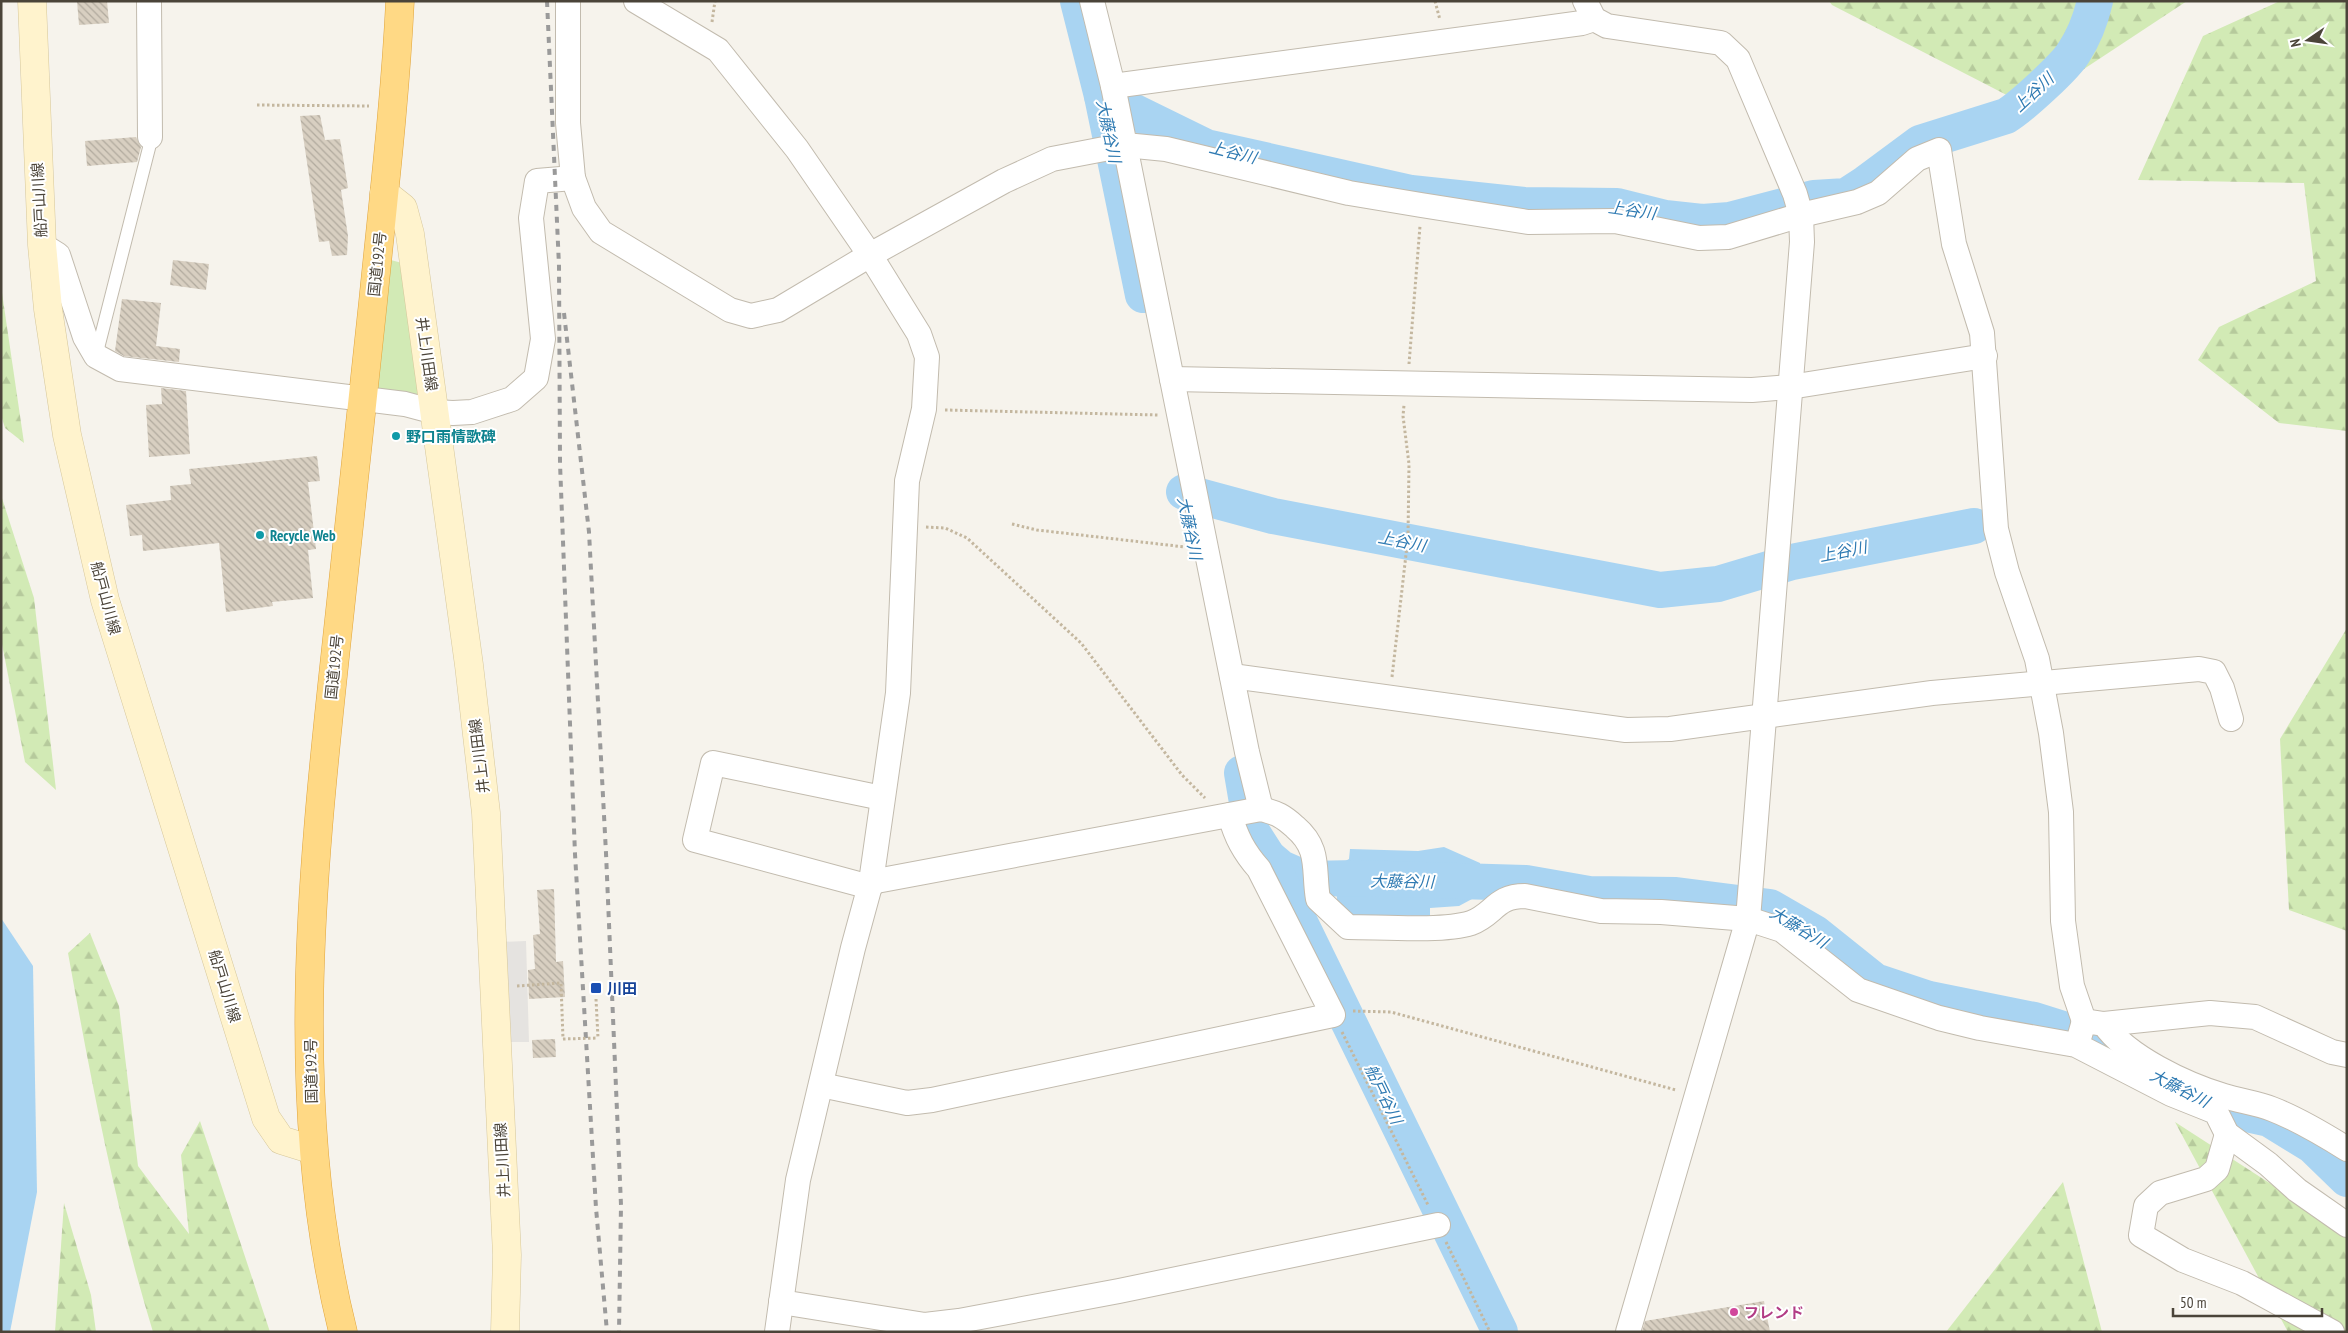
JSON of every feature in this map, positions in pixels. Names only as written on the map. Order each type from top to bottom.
[{"type":"highway","name":"国道192号","points":[[343,1332],[320,1223],[313,1150],[310,1013],[311,941],[326,741],[384,193],[400,1]]},
{"type":"main road","name":"船戸山川線","points":[[32,1],[42,245],[48,309],[67,435],[105,600],[266,1118],[281,1140],[313,1150]]},
{"type":"main road","name":"井上川田線","points":[[384,193],[403,208],[410,234],[435,412],[486,813],[507,1255],[505,1332]]},
{"type":"street","points":[[149,1],[150,137]]},
{"type":"street","points":[[568,1],[568,123],[573,178],[584,208],[601,232],[730,310],[751,316],[778,310],[870,255],[1004,181],[1052,159],[1116,146],[1166,149],[1349,193],[1528,222],[1616,221],[1699,238],[1728,237],[1799,206],[1857,202],[1878,193],[1917,159],[1939,150],[1954,244],[1982,333],[1996,530],[2007,572],[2037,659],[2042,682],[2061,812],[2063,921],[2072,986],[2085,1031],[2171,1094],[2216,1112],[2226,1134],[2268,1164],[2297,1190],[2347,1225]]},
{"type":"street","points":[[636,1],[718,50],[797,149],[870,255],[919,334],[927,357],[924,409],[907,481],[898,693],[870,885],[853,948],[798,1180],[777,1332]]},
{"type":"street","points":[[821,1085],[907,1103],[932,1100],[1341,1014],[1259,869],[1245,853],[1236,836],[1247,811],[1247,752],[1172,380],[1116,146],[1116,99],[1092,1]]},
{"type":"street","points":[[1116,99],[1582,23],[1589,10],[1607,26],[1722,42],[1738,59],[1799,206],[1802,242],[1775,567],[1750,907],[1628,1332]]},
{"type":"street","points":[[42,245],[58,255],[85,337],[96,356],[120,369],[405,404],[435,412],[453,414],[472,412],[512,399],[536,378],[543,339],[531,218],[538,181],[573,178]]},
{"type":"street","points":[[1172,380],[1690,389],[1790,387],[1985,356]]},
{"type":"street","points":[[1232,676],[1626,730],[1670,729],[1932,693],[2199,669],[2214,672],[2222,688],[2231,719]]},
{"type":"street","points":[[882,798],[713,763],[694,840],[870,885],[1247,811],[1280,814],[1306,836],[1312,847],[1318,899],[1348,927],[1448,927],[1472,922],[1486,914],[1503,899],[1514,896],[1525,896],[1601,912],[1661,912],[1750,907],[1858,990],[1939,1018],[2111,1034],[2142,1059],[2176,1076],[2222,1096],[2272,1109],[2312,1128],[2347,1149]]},
{"type":"street","points":[[2085,1031],[2210,1012],[2255,1017],[2332,1052],[2347,1054]]},
{"type":"street","points":[[2226,1134],[2217,1168],[2206,1179],[2160,1193],[2146,1206],[2141,1235],[2183,1260],[2242,1283],[2332,1332]]},
{"type":"street","points":[[781,1302],[925,1325],[959,1321],[1119,1290],[1438,1225]]},
{"type":"lane","points":[[96,356],[149,148],[150,137]]},
{"type":"path","points":[[257,105],[377,106]]},
{"type":"path","points":[[924,409],[1152,416],[1162,414]]},
{"type":"path","points":[[1012,524],[1037,530],[1186,547]]},
{"type":"path","points":[[904,526],[944,528],[967,538],[1081,643],[1182,775],[1203,797],[1247,811]]},
{"type":"path","points":[[1390,698],[1408,537]]},
{"type":"path","points":[[494,987],[561,983],[563,1039],[598,1038],[596,999]]},
{"type":"path","points":[[1490,1332],[1438,1225],[1341,1014],[1357,1010],[1391,1012],[1696,1096]]},
{"type":"green space","points":[[1829,1],[2187,1],[2028,106],[1832,5]]},
{"type":"green space","points":[[2280,1],[2347,1],[2347,431],[2279,423],[2198,360],[2219,327],[2316,281],[2304,183],[2138,180],[2203,36]]},
{"type":"green space","points":[[387,259],[402,263],[422,403],[376,396]]},
{"type":"green space","points":[[1,286],[24,443],[5,428],[1,415]]},
{"type":"green space","points":[[1,495],[34,598],[56,790],[25,762],[1,639]]},
{"type":"green space","points":[[2347,628],[2347,931],[2289,910],[2280,739]]},
{"type":"green space","points":[[90,933],[119,1006],[138,1166],[189,1234],[181,1155],[200,1121],[270,1332],[153,1332],[115,1191],[68,953]]},
{"type":"green space","points":[[2175,1122],[2347,1233],[2347,1332],[2288,1332]]},
{"type":"green space","points":[[2063,1182],[2102,1332],[1946,1332]]},
{"type":"green space","points":[[64,1203],[91,1295],[96,1332],[55,1332]]},
{"type":"shaded area","points":[[526,941],[529,1042],[502,1042],[498,942]]},
{"type":"water","points":[[1444,847],[1480,863],[1482,898],[1472,899],[1459,906],[1430,908],[1430,916],[1353,915],[1337,900],[1335,867],[1349,859],[1350,849],[1418,851]]},
{"type":"water","points":[[1,918],[33,966],[37,1192],[10,1332],[1,1332]]},
{"type":"building","points":[[77,1],[107,1],[109,23],[79,25]]},
{"type":"building","points":[[320,115],[325,140],[340,139],[348,188],[341,190],[348,236],[347,255],[332,256],[329,241],[319,242],[300,116]]},
{"type":"building","points":[[136,137],[141,147],[137,162],[87,166],[85,141]]},
{"type":"building","points":[[173,260],[209,264],[206,290],[170,285]]},
{"type":"building","points":[[122,299],[161,303],[156,346],[180,349],[179,362],[124,356],[115,351]]},
{"type":"building","points":[[161,388],[186,391],[190,454],[149,457],[146,405],[162,404]]},
{"type":"building","name":"Recycle Web","points":[[317,456],[320,481],[308,482],[316,549],[308,550],[313,598],[272,602],[273,606],[226,612],[219,543],[143,551],[142,535],[130,536],[126,505],[171,500],[170,486],[191,484],[189,469]]},
{"type":"building","points":[[554,889],[556,962],[563,961],[565,997],[529,999],[528,970],[535,969],[533,935],[540,934],[537,890]]},
{"type":"building","points":[[555,1039],[556,1057],[533,1058],[532,1040]]},
{"type":"building","name":"フレンド","points":[[1764,1301],[1770,1332],[1642,1332],[1645,1321]]},
{"type":"waterway","name":"大藤谷川","points":[[1078,1],[1102,96],[1143,295]]},
{"type":"waterway","name":"上谷川","points":[[1102,96],[1206,147],[1411,193],[1524,205],[1617,206],[1665,218],[1702,222],[1730,220],[1814,198],[1846,196],[1920,143],[2006,116],[2043,86],[2069,58],[2084,34],[2095,1]]},
{"type":"waterway","name":"上谷川","points":[[1184,492],[1273,516],[1660,590],[1718,584],[1792,562],[1974,526]]},
{"type":"waterway","name":"大藤谷川","points":[[1242,773],[1252,832],[1268,857],[1281,868],[1306,879],[1357,878],[1526,883],[1589,894],[1676,895],[1770,907],[1815,933],[1875,981],[1929,999],[2034,1020],[2101,1041],[2159,1079],[2219,1108],[2269,1119],[2313,1146],[2347,1179]]},
{"type":"waterway","name":"船戸谷川","points":[[1268,857],[1500,1332]]},
{"type":"railway","points":[[547,1],[559,266],[560,463],[575,854],[596,1208],[607,1332]]},
{"type":"railway","points":[[564,313],[589,532],[606,853],[621,1205],[619,1332]]},
{"type":"place","name":"野口雨情歌碑","points":[[396,436]]},
{"type":"place","name":"Recycle Web","points":[[260,535]]},
{"type":"place","name":"川田","points":[[596,988]]},
{"type":"place","name":"フレンド","points":[[1734,1312]]}]
